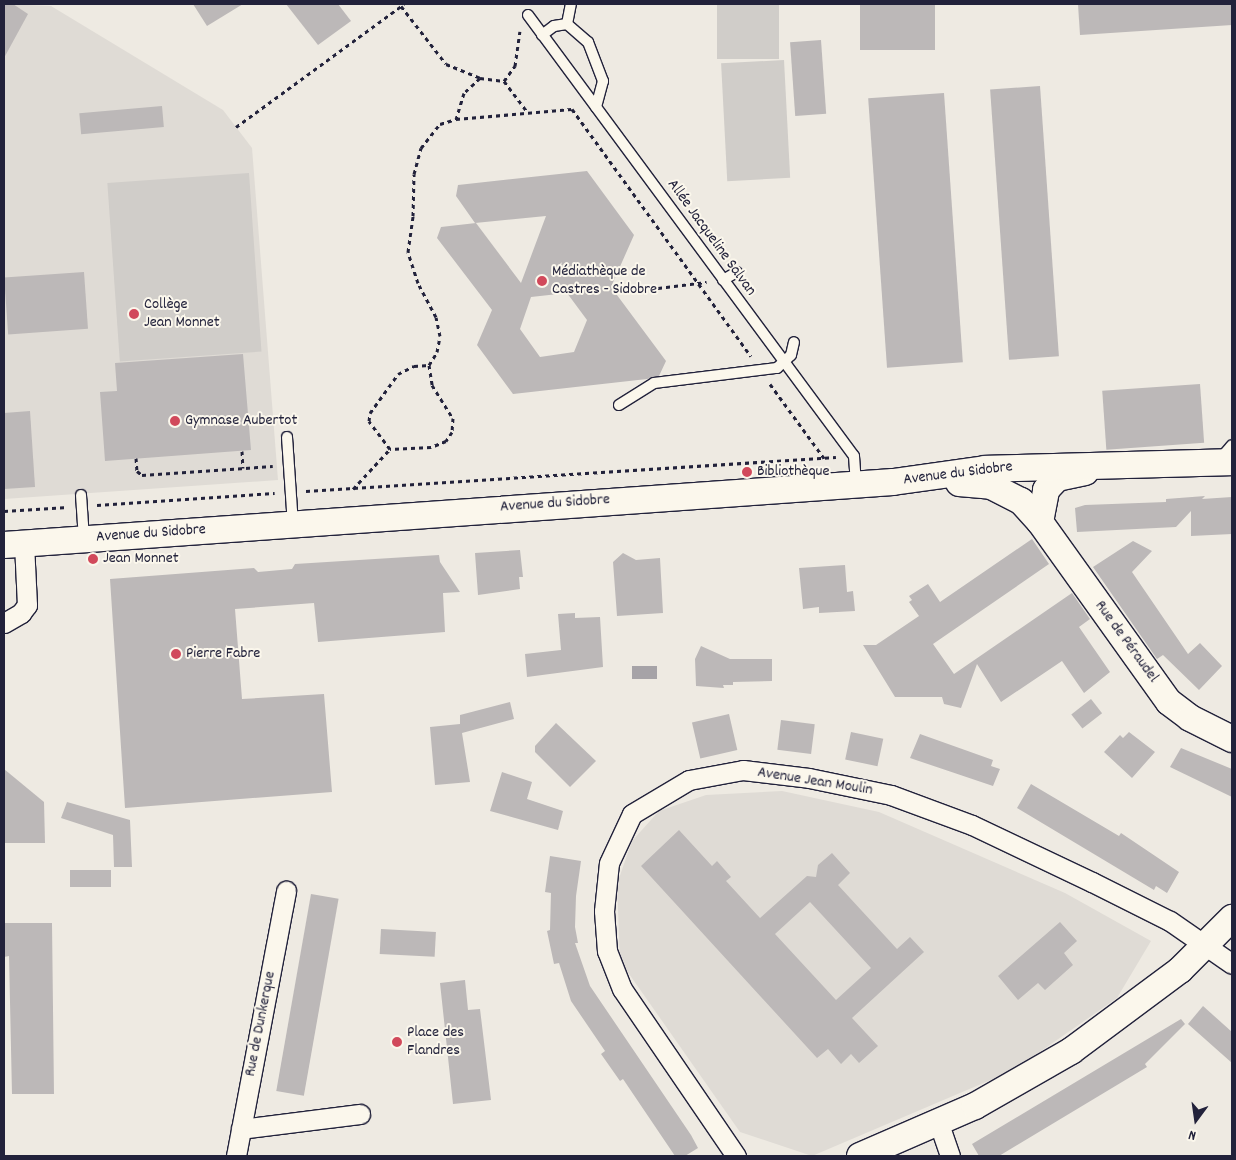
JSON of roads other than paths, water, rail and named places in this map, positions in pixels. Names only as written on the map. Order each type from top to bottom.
[{"type":"main road","points":[[1040,522],[1046,490],[1057,478],[1105,467],[1226,456]]},
{"type":"main road","name":"Avenue du Sidobre","points":[[14,544],[893,482],[985,469],[1042,465],[1105,467]]},
{"type":"main road","name":"Rue de Péraudel","points":[[893,482],[991,486],[1021,501],[1040,522],[1169,702],[1190,718],[1232,739]]},
{"type":"main road","points":[[860,1156],[1028,1078],[1071,1051],[1146,998],[1206,945],[1232,918]]},
{"type":"street","points":[[4,623],[21,613],[27,605],[14,544]]},
{"type":"street","name":"Avenue Jean Moulin","points":[[736,1156],[622,988],[607,951],[604,911],[609,863],[632,814],[689,780],[743,770],[809,778],[892,795],[972,825],[1084,878],[1170,921],[1232,964]]},
{"type":"street","name":"Rue de Dunkerque","points":[[236,1156],[286,891]]},
{"type":"street","points":[[241,1129],[360,1114]]},
{"type":"street","points":[[938,1121],[950,1156]]},
{"type":"lane","points":[[567,24],[571,4]]},
{"type":"lane","name":"Allée Jacqueline Salvan","points":[[528,15],[854,456],[856,484]]},
{"type":"lane","points":[[542,35],[554,26],[567,24],[588,42],[603,81],[596,107]]},
{"type":"lane","points":[[723,280],[737,272]]},
{"type":"lane","points":[[619,405],[654,384],[761,371],[784,363],[794,342]]},
{"type":"lane","points":[[286,437],[293,524]]},
{"type":"lane","points":[[81,495],[84,539]]},
{"type":"place","name":"Médiathèque de Castres - Sidobre","points":[[542,281]]},
{"type":"place","name":"Collège Jean Monnet","points":[[134,314]]},
{"type":"place","name":"Gymnase Aubertot","points":[[175,421]]},
{"type":"place","name":"Bibliothèque","points":[[747,472]]},
{"type":"place","name":"Jean Monnet","points":[[93,559]]},
{"type":"place","name":"Pierre Fabre","points":[[176,654]]},
{"type":"place","name":"Place des Flandres","points":[[397,1042]]}]
